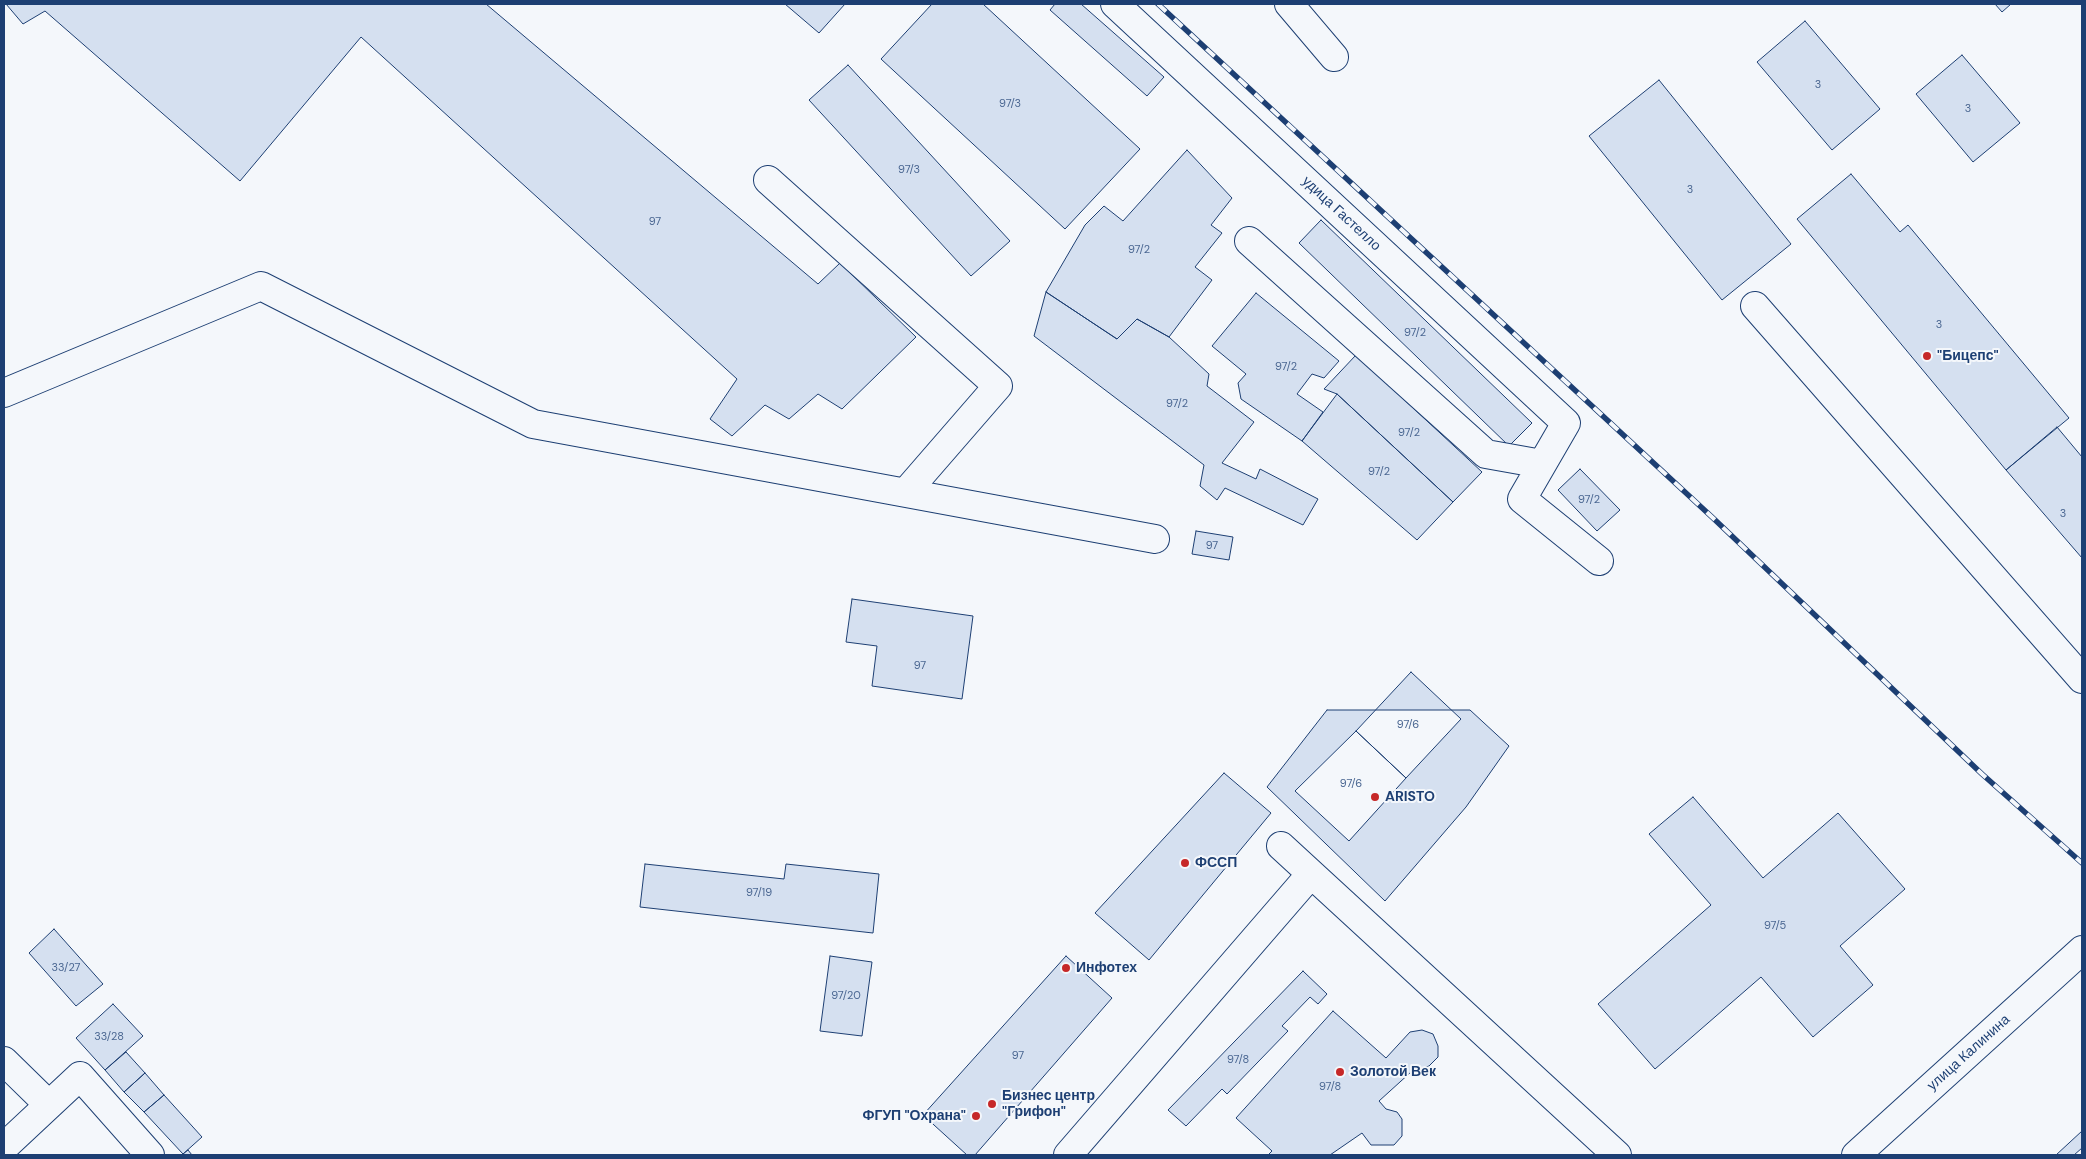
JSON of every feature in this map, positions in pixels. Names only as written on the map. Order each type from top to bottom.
[{"type":"street","name":"удица Гастелло","points":[[1115,4],[1566,423],[1542,464]]},
{"type":"street","points":[[1289,4],[1334,58]]},
{"type":"street","points":[[768,180],[998,386],[906,492]]},
{"type":"street","points":[[1249,241],[1486,454],[1542,464],[1522,499],[1599,561]]},
{"type":"street","points":[[4,393],[261,286],[533,424],[1156,538]]},
{"type":"street","points":[[1755,306],[2082,679]]},
{"type":"street","points":[[1281,846],[1617,1155]]},
{"type":"street","points":[[1068,1155],[1311,874]]},
{"type":"street","name":"улица Калинина","points":[[1856,1155],[2081,955]]},
{"type":"street","points":[[4,1061],[48,1105]]},
{"type":"street","points":[[4,1147],[80,1076],[150,1155]]},
{"type":"building","points":[[6,4],[486,4],[818,284],[840,263],[916,337],[842,409],[818,394],[789,419],[765,405],[732,436],[710,419],[737,379],[361,37],[240,181],[45,11],[23,24]]},
{"type":"building","points":[[785,4],[845,4],[819,33]]},
{"type":"building","points":[[932,4],[983,4],[1140,149],[1065,229],[881,59]]},
{"type":"building","points":[[1055,4],[1081,4],[1164,77],[1147,96],[1050,10]]},
{"type":"building","points":[[1995,4],[2011,4],[2002,12]]},
{"type":"building","points":[[1805,21],[1880,109],[1832,150],[1757,62]]},
{"type":"building","points":[[1962,55],[2020,123],[1973,162],[1916,94]]},
{"type":"building","points":[[848,65],[1010,241],[971,276],[809,100]]},
{"type":"building","points":[[1659,80],[1791,244],[1722,300],[1589,136]]},
{"type":"building","points":[[1187,150],[1232,198],[1211,225],[1222,233],[1195,267],[1212,280],[1169,337],[1137,319],[1117,339],[1046,292],[1085,225],[1104,206],[1123,221]]},
{"type":"building","points":[[1851,174],[1900,232],[1908,225],[2069,418],[2006,470],[1797,219]]},
{"type":"building","points":[[1321,220],[1532,423],[1509,446],[1299,243]]},
{"type":"building","points":[[1046,292],[1117,339],[1137,319],[1169,337],[1209,374],[1207,386],[1254,422],[1222,463],[1256,479],[1260,469],[1318,499],[1303,525],[1225,488],[1217,500],[1200,486],[1204,465],[1034,336]]},
{"type":"building","points":[[1256,293],[1339,361],[1324,378],[1312,374],[1297,394],[1323,412],[1302,441],[1241,399],[1238,383],[1246,374],[1212,346]]},
{"type":"building","points":[[1356,355],[1482,472],[1453,502],[1337,394],[1324,389]]},
{"type":"building","points":[[1337,394],[1453,502],[1417,540],[1302,441]]},
{"type":"building","points":[[2057,427],[2082,457],[2082,558],[2006,470]]},
{"type":"building","points":[[1580,469],[1620,510],[1597,531],[1558,490]]},
{"type":"building","points":[[1196,531],[1233,537],[1229,560],[1192,554]]},
{"type":"building","points":[[852,599],[973,616],[962,699],[872,686],[877,646],[846,642]]},
{"type":"building","points":[[1411,672],[1461,719],[1406,778],[1356,731]]},
{"type":"building","name":"ARISTO","points":[[1327,710],[1470,710],[1509,746],[1466,807],[1385,901],[1267,787]]},
{"type":"building","points":[[1356,731],[1406,778],[1349,841],[1295,791]]},
{"type":"building","name":"ФССП","points":[[1224,773],[1271,813],[1149,960],[1095,913]]},
{"type":"building","points":[[1693,797],[1763,878],[1838,813],[1905,889],[1840,946],[1873,985],[1813,1037],[1761,977],[1655,1069],[1598,1004],[1711,905],[1649,834]]},
{"type":"building","points":[[645,864],[784,879],[786,864],[879,874],[873,933],[640,907]]},
{"type":"building","points":[[54,929],[103,984],[76,1006],[29,953]]},
{"type":"building","points":[[830,956],[872,962],[862,1036],[820,1031]]},
{"type":"building","points":[[1066,956],[1112,998],[975,1155],[967,1155],[923,1115]]},
{"type":"building","points":[[1303,971],[1327,994],[1318,1004],[1310,997],[1282,1026],[1288,1031],[1227,1094],[1222,1089],[1186,1126],[1168,1110]]},
{"type":"building","points":[[113,1004],[143,1036],[105,1070],[76,1038]]},
{"type":"building","points":[[1333,1011],[1386,1058],[1410,1032],[1422,1030],[1433,1034],[1438,1046],[1438,1057],[1429,1066],[1411,1072],[1379,1101],[1386,1109],[1397,1112],[1402,1119],[1402,1136],[1394,1145],[1371,1145],[1362,1133],[1330,1155],[1268,1155],[1272,1151],[1236,1118]]},
{"type":"building","points":[[126,1052],[145,1073],[124,1092],[105,1070]]},
{"type":"building","points":[[145,1073],[164,1095],[144,1112],[124,1092]]},
{"type":"building","points":[[164,1095],[202,1137],[183,1154],[144,1112]]},
{"type":"building","points":[[2082,1131],[2082,1155],[2056,1155]]},
{"type":"building","points":[[2082,1148],[2082,1155],[2074,1155]]},
{"type":"building","points":[[188,1150],[192,1155],[182,1155],[183,1154]]},
{"type":"railway","points":[[1158,4],[1713,518],[1982,774],[2082,863]]},
{"type":"place","name":"\"Бицепс\"","points":[[1927,356]]},
{"type":"place","name":"ARISTO","points":[[1375,797]]},
{"type":"place","name":"ФССП","points":[[1185,863]]},
{"type":"place","name":"Инфотех","points":[[1066,968]]},
{"type":"place","name":"Золотой Век","points":[[1340,1072]]},
{"type":"place","name":"Бизнес центр \"Грифон\"","points":[[992,1104]]},
{"type":"place","name":"ФГУП \"Охрана\"","points":[[976,1116]]}]
